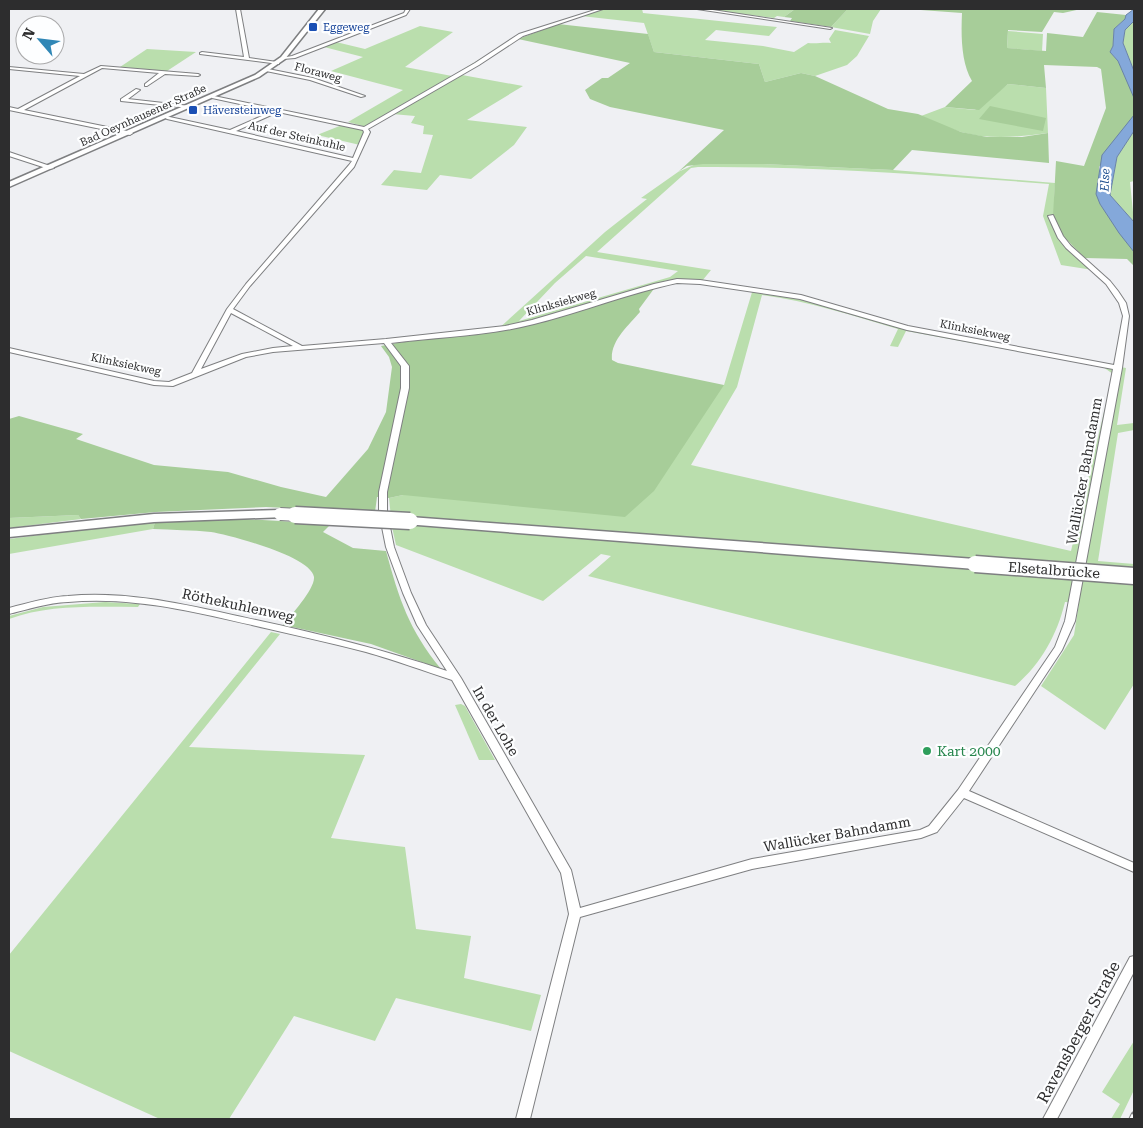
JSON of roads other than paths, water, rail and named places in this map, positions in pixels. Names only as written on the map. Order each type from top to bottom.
[{"type":"main road","name":"Bad Oeynhausener Straße","points":[[9,186],[214,97],[268,70],[280,61],[322,9]]},
{"type":"main road","name":"Elsetalbrücke","points":[[9,534],[154,518],[280,514],[410,521],[1134,576]]},
{"type":"street","points":[[238,9],[247,59]]},
{"type":"street","points":[[202,53],[280,61],[405,14],[408,9]]},
{"type":"street","points":[[365,128],[477,64],[522,35],[601,9]]},
{"type":"street","points":[[699,9],[830,28]]},
{"type":"street","points":[[19,111],[101,67],[198,75]]},
{"type":"street","points":[[9,68],[83,76]]},
{"type":"street","name":"Floraweg","points":[[268,70],[311,79],[363,96]]},
{"type":"street","points":[[147,85],[164,72]]},
{"type":"street","points":[[138,90],[124,100],[190,107]]},
{"type":"street","name":"Auf der Steinkuhle","points":[[167,117],[355,160],[367,132],[365,128],[214,97]]},
{"type":"street","points":[[9,109],[130,133]]},
{"type":"street","name":"Auf der Steinkuhle","points":[[232,131],[279,110]]},
{"type":"street","points":[[9,154],[51,168]]},
{"type":"street","points":[[195,374],[229,310],[355,160]]},
{"type":"street","name":"Wallücker Bahndamm","points":[[575,914],[752,864],[921,834],[933,828],[962,793],[1059,648],[1070,620],[1118,368],[1126,316],[1124,304],[1116,292],[1060,236],[1051,216]]},
{"type":"street","name":"Klinksiekweg","points":[[9,350],[154,383],[170,384],[244,355],[299,347],[386,341],[514,326],[677,281],[700,282],[801,297],[907,328],[1118,368]]},
{"type":"street","points":[[229,310],[299,347]]},
{"type":"street","name":"In der Lohe","points":[[386,341],[405,366],[405,388],[383,492],[383,512],[390,547],[407,593],[422,625],[456,678],[567,873],[575,914],[524,1119]]},
{"type":"street","name":"Röthekuhlenweg","points":[[9,611],[43,602],[106,598],[145,601],[191,608],[366,649],[456,678]]},
{"type":"street","points":[[962,793],[1134,868]]},
{"type":"street","name":"Ravensberger Straße","points":[[1050,1119],[1134,961]]},
{"type":"water","points":[[1134,9],[1134,21],[1125,30],[1123,43],[1134,71],[1134,98],[1118,61],[1110,52],[1113,46],[1114,29]]},
{"type":"water","name":"Else","points":[[1134,115],[1134,131],[1117,157],[1110,195],[1134,222],[1134,252],[1100,204],[1096,194],[1102,155]]},
{"type":"railway","points":[[1132,1119],[1134,1115]]},
{"type":"place","name":"Eggeweg","points":[[313,27]]},
{"type":"place","name":"Häversteinweg","points":[[193,110]]},
{"type":"place","name":"Kart 2000","points":[[927,751]]}]
